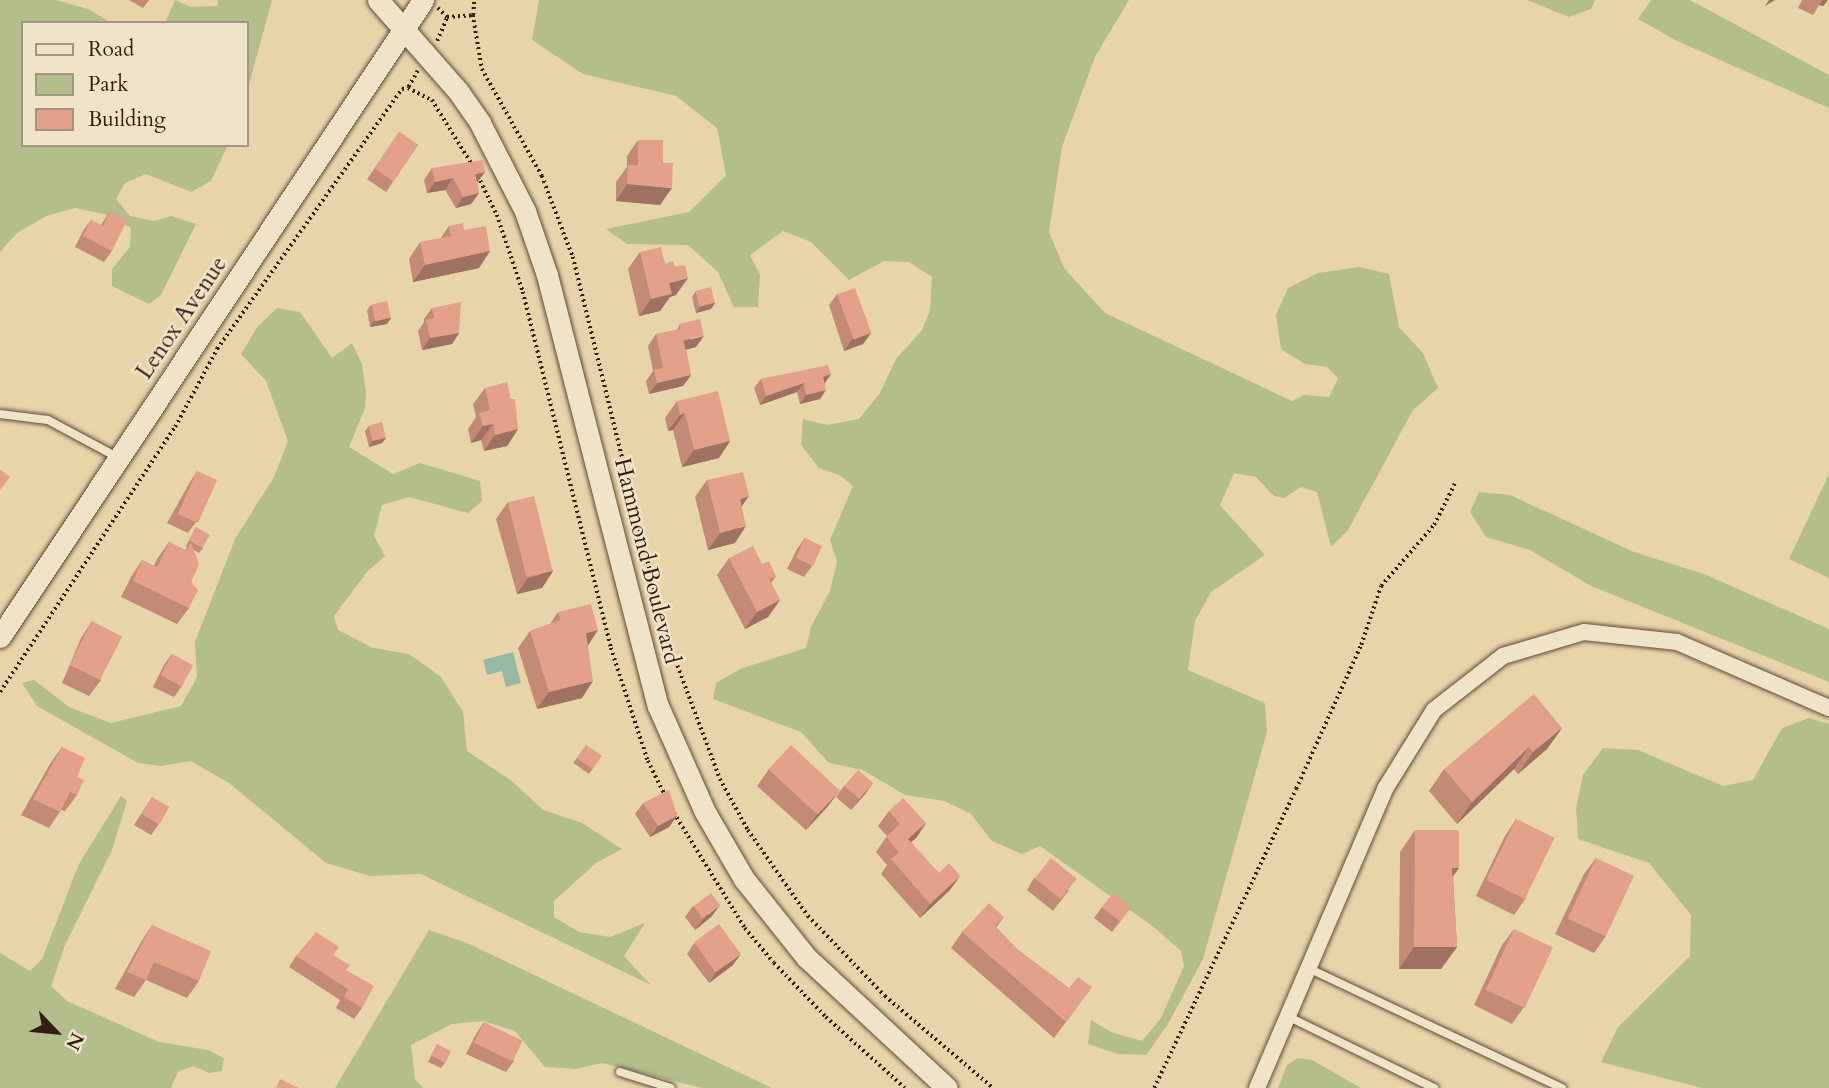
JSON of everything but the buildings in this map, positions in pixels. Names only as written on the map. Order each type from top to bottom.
[{"type":"street","name":"Hammond Boulevard","points":[[379,0],[404,26],[480,123],[525,211],[547,275],[658,706],[705,812],[744,879],[806,957],[947,1088]]},
{"type":"street","name":"Lenox Avenue","points":[[0,637],[404,26],[424,0]]},
{"type":"street","points":[[1257,1088],[1385,789],[1434,710],[1503,656],[1584,632],[1677,642],[1829,708]]},
{"type":"lane","points":[[0,414],[48,421],[119,458]]},
{"type":"lane","points":[[1308,968],[1562,1088]]},
{"type":"lane","points":[[1287,1016],[1434,1088]]},
{"type":"lane","points":[[620,1072],[671,1088]]},
{"type":"path","points":[[430,0],[447,17],[473,15]]},
{"type":"path","points":[[474,0],[473,15],[482,69],[542,176],[573,257],[666,635],[720,779],[748,830],[808,916],[885,996],[993,1088]]},
{"type":"path","points":[[0,692],[175,427],[217,349],[401,89],[408,88]]},
{"type":"path","points":[[1154,1088],[1296,789],[1361,645],[1381,586],[1434,525],[1455,483]]},
{"type":"green space","points":[[0,0],[56,0],[88,9],[109,21],[21,21],[21,147],[227,147],[211,181],[191,192],[146,174],[125,183],[116,199],[130,216],[154,221],[171,216],[196,224],[161,295],[149,304],[112,286],[112,269],[130,247],[131,228],[104,214],[75,208],[46,216],[17,233],[0,252]]},
{"type":"green space","points":[[175,0],[191,7],[217,6],[218,0],[272,0],[248,88],[248,21],[166,21]]},
{"type":"green space","points":[[539,0],[1129,0],[1095,57],[1062,147],[1049,232],[1064,268],[1105,313],[1292,401],[1304,395],[1329,397],[1338,378],[1327,367],[1305,364],[1281,349],[1276,315],[1288,288],[1318,273],[1359,267],[1389,274],[1399,327],[1423,353],[1438,388],[1413,410],[1348,530],[1331,547],[1317,492],[1301,487],[1284,498],[1274,496],[1256,477],[1234,473],[1220,505],[1265,555],[1211,592],[1195,621],[1188,670],[1265,703],[1267,732],[1203,959],[1168,1024],[1146,1055],[1118,1054],[1088,1044],[1091,1020],[1111,1032],[1142,1041],[1161,1018],[1184,966],[1181,951],[1155,928],[1040,846],[1022,854],[992,841],[971,814],[944,801],[905,795],[863,770],[829,763],[801,732],[713,699],[716,683],[740,669],[806,648],[811,627],[830,591],[837,562],[830,540],[853,486],[839,475],[819,468],[801,445],[803,419],[827,425],[859,419],[880,393],[896,359],[922,330],[930,310],[932,277],[909,262],[884,261],[849,280],[811,242],[783,231],[750,255],[760,275],[758,307],[734,307],[718,272],[688,245],[627,244],[606,229],[689,212],[726,175],[717,128],[676,96],[583,74],[532,40]]},
{"type":"green space","points":[[1527,0],[1595,0],[1591,9],[1569,17]]},
{"type":"green space","points":[[1651,0],[1690,0],[1829,75],[1829,108],[1677,41],[1638,19]]},
{"type":"green space","points":[[277,308],[300,312],[332,358],[352,343],[362,364],[366,392],[365,408],[349,447],[393,474],[420,463],[480,481],[482,501],[468,513],[409,497],[382,505],[374,536],[385,556],[367,572],[334,616],[338,630],[373,648],[409,654],[441,677],[463,712],[467,751],[512,781],[543,810],[582,823],[622,849],[596,863],[554,901],[554,917],[579,932],[610,937],[645,923],[624,956],[651,985],[421,874],[370,876],[326,863],[229,783],[191,761],[161,766],[138,763],[37,706],[22,683],[34,680],[69,707],[111,723],[181,706],[197,677],[195,642],[235,539],[274,477],[288,441],[266,381],[241,354],[258,326]]},
{"type":"green space","points":[[1829,474],[1829,578],[1789,559]]},
{"type":"green space","points":[[1479,492],[1510,495],[1634,552],[1704,574],[1829,629],[1829,682],[1591,586],[1530,550],[1486,537],[1470,512]]},
{"type":"green space","points":[[1809,718],[1829,724],[1829,1088],[1702,1088],[1601,1062],[1618,1027],[1690,956],[1691,915],[1649,863],[1578,839],[1576,808],[1583,775],[1603,748],[1638,750],[1723,786],[1753,780],[1782,728]]},
{"type":"green space","points":[[121,796],[127,801],[112,850],[65,945],[51,986],[67,1001],[159,1042],[208,1050],[224,1058],[222,1071],[209,1073],[193,1066],[178,1072],[171,1088],[0,1088],[0,953],[30,971],[42,959],[79,864]]},
{"type":"green space","points":[[429,930],[467,943],[772,1088],[702,1088],[602,1063],[576,1069],[545,1067],[515,1031],[483,1021],[452,1024],[411,1045],[415,1079],[423,1088],[335,1088]]},
{"type":"green space","points":[[1298,1058],[1312,1060],[1361,1088],[1278,1088],[1287,1065]]},
{"type":"shaded area","points":[[513,652],[521,683],[506,687],[502,671],[487,675],[483,660]]}]
